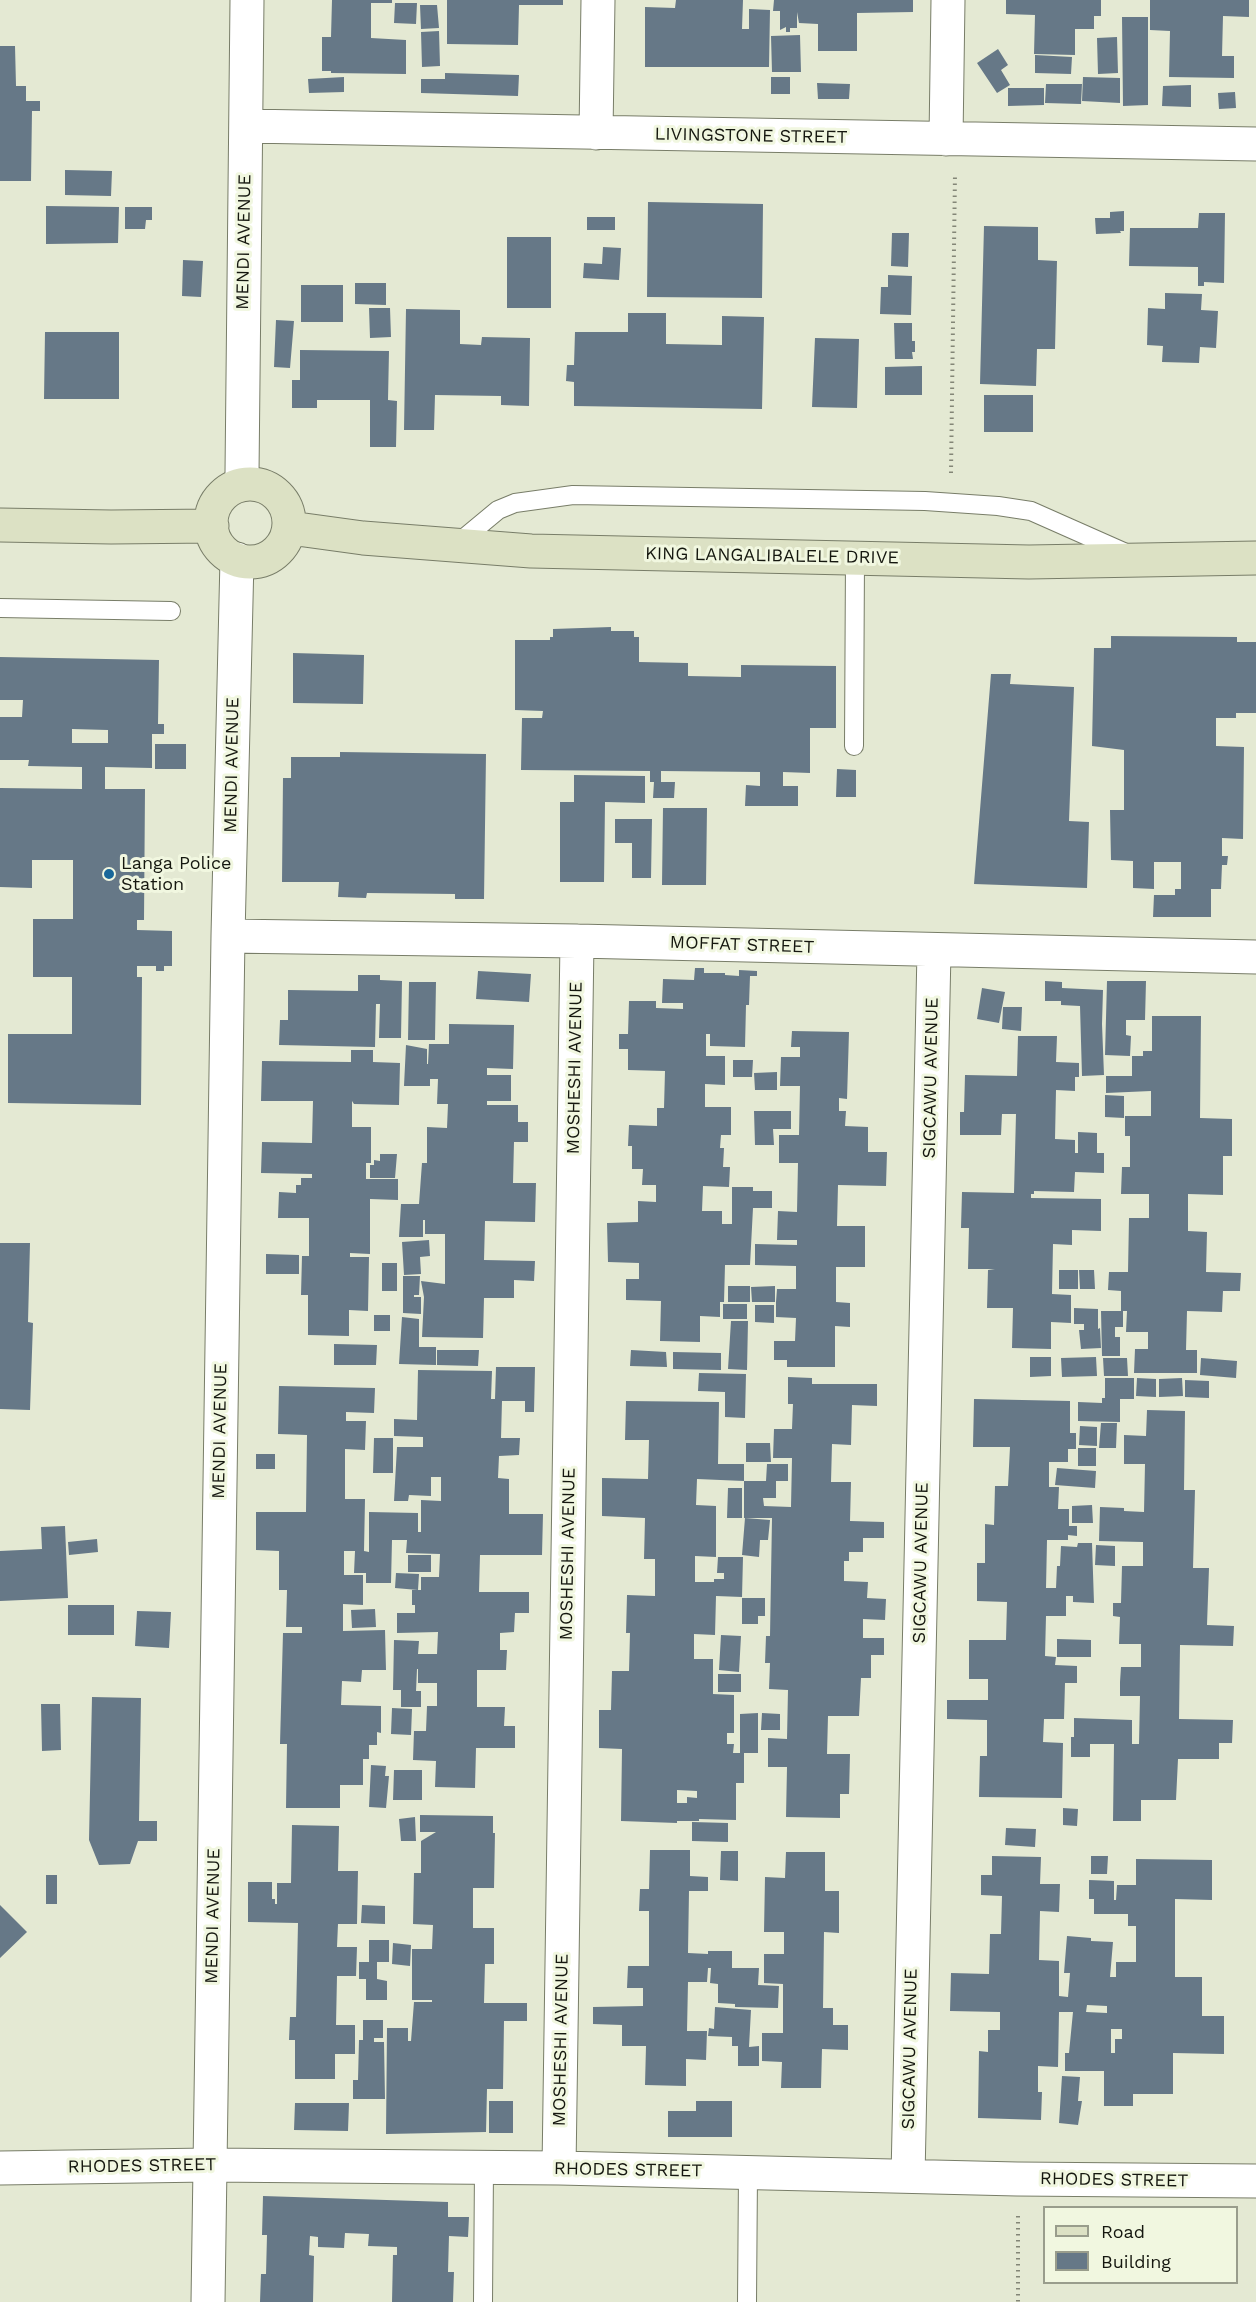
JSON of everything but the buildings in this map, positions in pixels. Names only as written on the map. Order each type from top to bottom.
[{"type":"street","name":"MENDI AVENUE","points":[[243,484],[247,0]]},
{"type":"street","points":[[596,133],[598,0]]},
{"type":"street","points":[[948,0],[951,139]]},
{"type":"street","name":"LIVINGSTONE STREET","points":[[246,126],[1256,144]]},
{"type":"street","points":[[243,484],[255,484],[267,488],[284,503],[290,528],[280,548],[272,555],[261,560],[249,561],[229,555],[217,543],[212,526],[212,515],[223,495],[243,484]]},
{"type":"street","points":[[0,525],[212,526]]},
{"type":"street","name":"KING LANGALIBALELE DRIVE","points":[[290,528],[363,538],[531,551],[1029,562],[1256,558]]},
{"type":"street","name":"MENDI AVENUE","points":[[208,2302],[228,936],[237,559]]},
{"type":"street","name":"MOFFAT STREET","points":[[228,936],[577,941],[1256,957]]},
{"type":"street","name":"MOSHESHI AVENUE","points":[[559,2168],[577,941]]},
{"type":"street","name":"SIGCAWU AVENUE","points":[[908,2176],[934,951]]},
{"type":"street","name":"RHODES STREET","points":[[0,2168],[209,2164],[559,2168],[1017,2179],[1256,2181]]},
{"type":"lane","points":[[455,546],[498,510],[515,503],[573,495],[924,501],[998,506],[1031,511],[1143,561]]},
{"type":"lane","points":[[854,746],[855,558]]},
{"type":"lane","points":[[0,608],[171,610]]},
{"type":"lane","points":[[483,2302],[484,2168]]},
{"type":"lane","points":[[747,2302],[748,2173]]},
{"type":"path","points":[[951,139],[951,477]]},
{"type":"path","points":[[1017,2179],[1018,2302]]},
{"type":"place","name":"Langa Police Station","points":[[109,874]]}]
